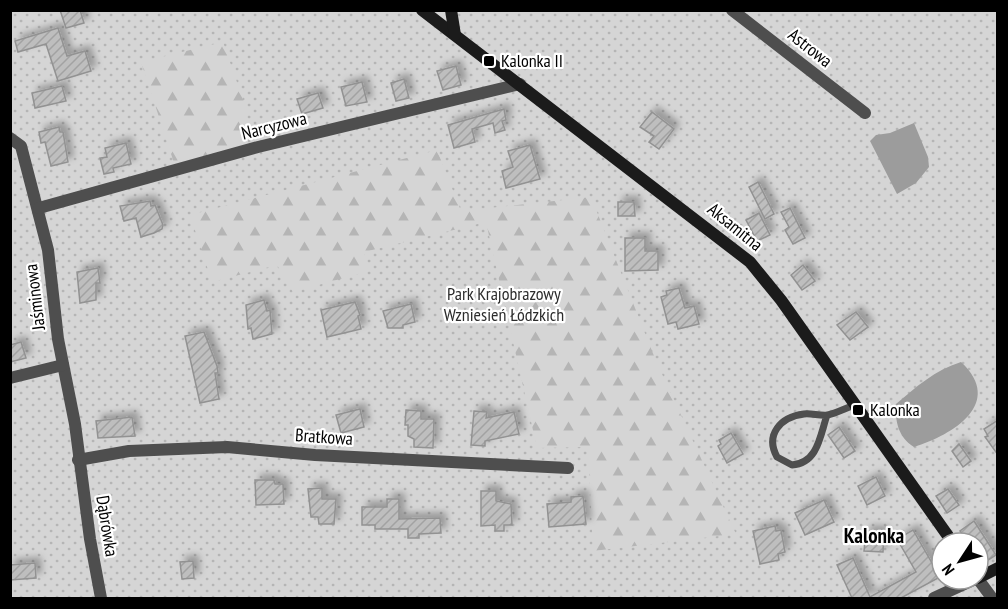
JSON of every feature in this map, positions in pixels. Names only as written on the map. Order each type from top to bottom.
[{"type":"street","name":"Aksamitna","points":[[422,10],[750,262],[777,294],[944,531]]},
{"type":"street","points":[[452,10],[455,35]]},
{"type":"street","name":"Astrowa","points":[[732,10],[865,113]]},
{"type":"street","name":"Narcyzowa","points":[[39,208],[258,147],[520,84]]},
{"type":"street","name":"Jaśminowa","points":[[10,138],[21,146],[39,208],[48,250],[63,365],[75,424],[78,460]]},
{"type":"street","points":[[10,378],[63,365]]},
{"type":"street","name":"Bratkowa","points":[[78,460],[129,451],[227,447],[315,455],[568,468]]},
{"type":"street","name":"Dąbrówka","points":[[78,460],[101,598]]},
{"type":"street","points":[[934,598],[950,591]]},
{"type":"lane","points":[[827,415],[816,450],[806,462],[792,465],[777,457],[772,440],[779,425],[794,416],[827,415],[855,405]]},
{"type":"green space","name":"Park Krajobrazowy Wzniesień Łódzkich","points":[[10,11],[997,11],[997,598],[11,598]]},
{"type":"green space","points":[[223,42],[247,111],[248,150],[175,166],[141,62]]},
{"type":"green space","points":[[437,150],[461,211],[591,197],[656,361],[736,534],[593,551],[588,447],[537,448],[486,222],[364,252],[369,271],[293,292],[277,265],[212,282],[190,215]]},
{"type":"shaded area","points":[[914,123],[928,157],[929,167],[916,183],[897,194],[870,141],[876,135],[890,133]]},
{"type":"shaded area","points":[[961,362],[973,377],[978,391],[976,404],[958,426],[929,442],[914,447],[901,433],[896,416],[896,404],[934,374]]},
{"type":"building","points":[[60,10],[80,10],[84,23],[66,28]]},
{"type":"building","points":[[58,28],[67,56],[85,51],[91,71],[58,81],[46,44],[18,52],[15,41]]},
{"type":"building","points":[[456,66],[461,85],[443,90],[437,71]]},
{"type":"building","points":[[404,79],[409,98],[396,101],[391,83]]},
{"type":"building","points":[[362,82],[367,102],[346,106],[341,87]]},
{"type":"building","points":[[62,86],[66,101],[35,108],[32,93]]},
{"type":"building","points":[[318,93],[323,108],[302,114],[297,99]]},
{"type":"building","points":[[504,109],[506,120],[502,121],[505,130],[495,133],[493,123],[472,129],[475,142],[454,148],[448,125]]},
{"type":"building","points":[[652,112],[674,129],[659,149],[649,142],[654,136],[640,127]]},
{"type":"building","points":[[59,127],[60,132],[63,132],[68,162],[51,166],[45,142],[41,143],[39,132]]},
{"type":"building","points":[[126,143],[131,164],[113,168],[114,172],[104,174],[100,158],[107,157],[105,148]]},
{"type":"building","points":[[530,145],[540,179],[506,188],[502,171],[513,167],[508,151]]},
{"type":"building","points":[[758,182],[774,214],[765,219],[749,187]]},
{"type":"building","points":[[150,201],[151,206],[155,205],[163,225],[162,229],[141,237],[136,218],[124,221],[120,206]]},
{"type":"building","points":[[618,202],[634,202],[635,216],[618,216]]},
{"type":"building","points":[[790,208],[805,238],[793,244],[785,230],[789,227],[781,212]]},
{"type":"building","points":[[759,213],[770,235],[757,241],[746,220]]},
{"type":"building","points":[[625,238],[645,238],[645,251],[658,251],[658,270],[625,271]]},
{"type":"building","points":[[803,265],[815,281],[802,290],[791,275]]},
{"type":"building","points":[[98,268],[100,283],[96,283],[96,300],[80,303],[77,272]]},
{"type":"building","points":[[679,288],[685,308],[694,306],[699,324],[678,329],[676,322],[668,324],[661,297],[667,295],[666,291]]},
{"type":"building","points":[[264,300],[267,311],[270,310],[272,334],[253,339],[251,328],[248,329],[246,305]]},
{"type":"building","points":[[355,302],[360,315],[358,316],[361,329],[327,337],[321,310]]},
{"type":"building","points":[[411,304],[415,322],[403,325],[403,328],[388,328],[383,311]]},
{"type":"building","points":[[856,312],[868,327],[850,340],[837,325]]},
{"type":"building","points":[[204,332],[217,366],[218,373],[215,373],[219,399],[200,403],[185,336]]},
{"type":"building","points":[[21,342],[26,358],[10,362],[10,345]]},
{"type":"building","points":[[360,409],[364,427],[341,433],[336,415]]},
{"type":"building","points":[[406,410],[421,411],[421,419],[434,419],[433,448],[414,447],[414,439],[408,436],[408,425],[405,425]]},
{"type":"building","points":[[474,411],[487,412],[486,418],[514,412],[519,434],[485,441],[485,446],[471,445]]},
{"type":"building","points":[[132,417],[135,436],[98,438],[96,421]]},
{"type":"building","points":[[998,420],[998,455],[985,437],[988,436],[984,429]]},
{"type":"building","points":[[839,427],[855,451],[844,458],[828,435]]},
{"type":"building","points":[[731,433],[743,454],[727,463],[718,446],[721,444],[719,440]]},
{"type":"building","points":[[959,444],[971,461],[963,467],[952,451]]},
{"type":"building","points":[[876,477],[885,496],[867,505],[858,486]]},
{"type":"building","points":[[255,480],[274,480],[275,484],[283,484],[284,504],[256,505]]},
{"type":"building","points":[[322,488],[322,499],[336,499],[334,524],[319,524],[318,517],[311,517],[308,489]]},
{"type":"building","points":[[948,489],[959,505],[947,513],[936,496]]},
{"type":"building","points":[[481,491],[496,491],[496,501],[511,504],[512,525],[504,525],[504,531],[495,531],[495,525],[481,526]]},
{"type":"building","points":[[583,496],[586,524],[549,527],[547,504],[571,502],[571,497]]},
{"type":"building","points":[[387,499],[399,499],[399,519],[440,518],[441,533],[419,534],[419,538],[408,538],[408,529],[375,529],[375,525],[362,525],[362,507],[387,507]]},
{"type":"building","points":[[824,500],[834,522],[805,535],[795,513]]},
{"type":"building","points":[[974,521],[980,531],[960,531]]},
{"type":"building","points":[[775,526],[776,531],[781,530],[785,552],[778,554],[779,560],[760,564],[753,531]]},
{"type":"building","points":[[913,530],[930,560],[930,582],[901,598],[852,598],[837,565],[853,558],[870,597],[916,572],[897,539]]},
{"type":"building","points":[[866,531],[884,532],[883,552],[864,551]]},
{"type":"building","points":[[990,546],[996,555],[990,559]]},
{"type":"building","points":[[193,561],[194,578],[182,579],[180,562]]},
{"type":"building","points":[[35,563],[36,578],[10,580],[10,565]]},
{"type":"place","name":"Kalonka II","points":[[489,61]]},
{"type":"place","name":"Kalonka","points":[[858,410]]},
{"type":"district","name":"Kalonka","points":[[874,536]]}]
